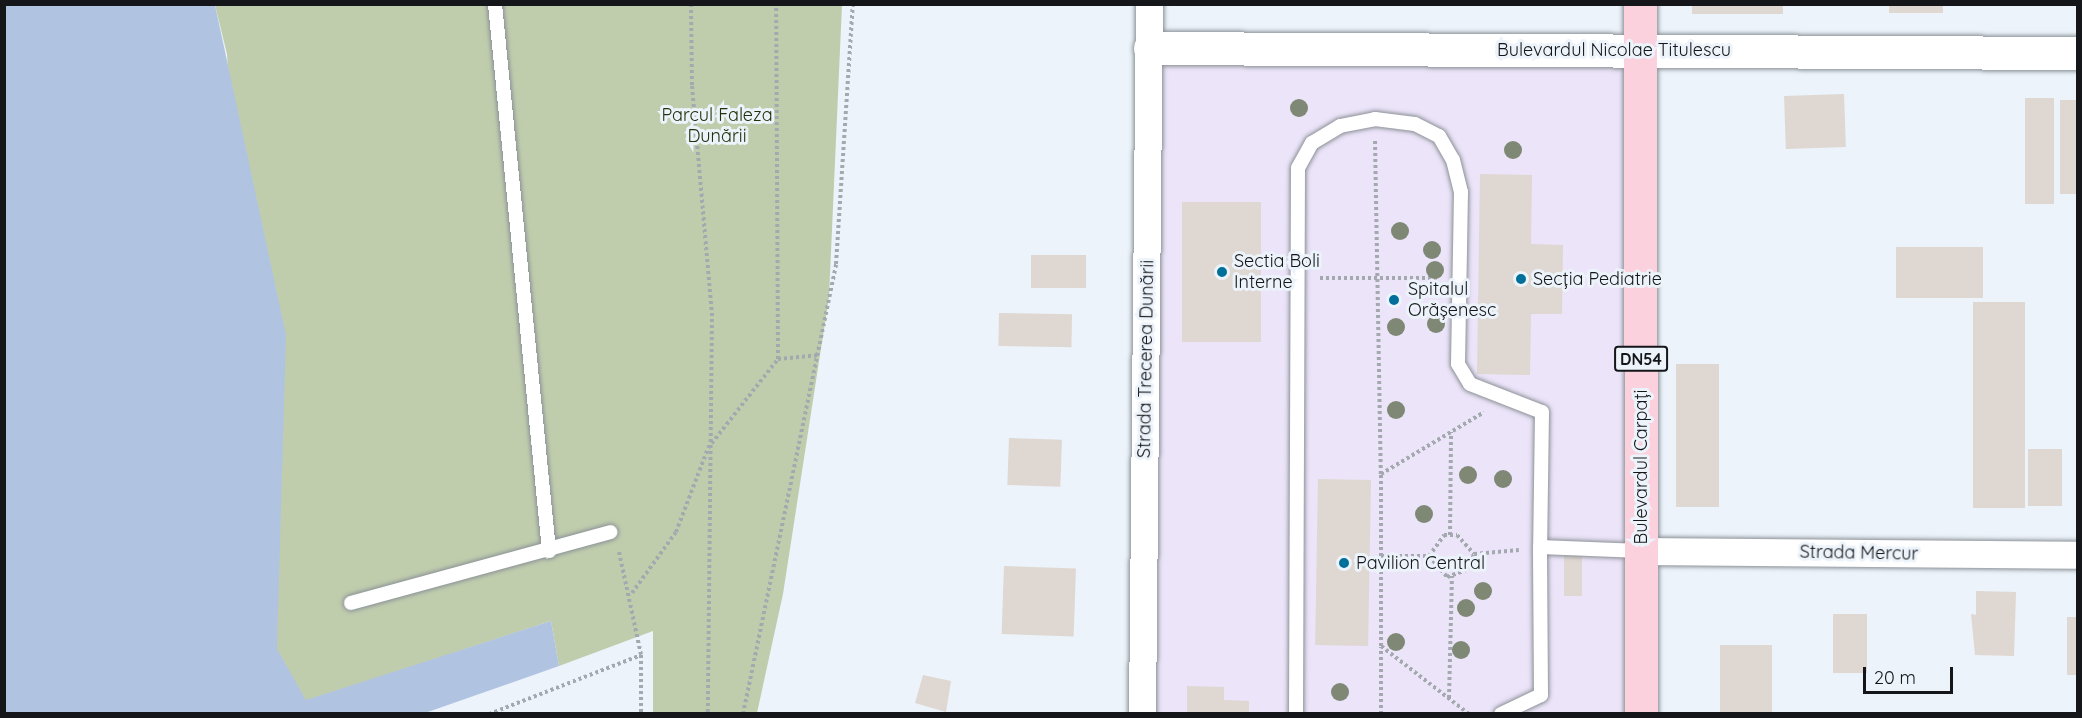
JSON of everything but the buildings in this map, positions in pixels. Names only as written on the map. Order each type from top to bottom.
[{"type":"main road","name":"Bulevardul Carpați","points":[[1640,4],[1641,714]]},
{"type":"street","name":"Strada Trecerea Dunării","points":[[1142,714],[1149,4]]},
{"type":"street","name":"Bulevardul Nicolae Titulescu","points":[[1149,48],[2078,53]]},
{"type":"street","name":"Strada Mercur","points":[[1641,551],[2078,555]]},
{"type":"lane","points":[[495,4],[549,551]]},
{"type":"lane","points":[[1296,714],[1298,168],[1312,143],[1340,126],[1375,119],[1415,124],[1439,136],[1452,160],[1461,192],[1457,278],[1458,364],[1470,384],[1506,400],[1542,412],[1541,695],[1501,714]]},
{"type":"lane","points":[[351,603],[549,551],[610,532]]},
{"type":"lane","points":[[1540,547],[1641,551]]},
{"type":"path","points":[[690,4],[692,86],[712,313],[708,448],[708,714]]},
{"type":"path","points":[[632,593],[676,532],[708,448],[778,359],[776,4]]},
{"type":"path","points":[[743,714],[820,355],[836,264],[854,4]]},
{"type":"path","points":[[1375,119],[1382,474],[1381,714]]},
{"type":"path","points":[[1297,278],[1457,278]]},
{"type":"path","points":[[778,359],[820,355]]},
{"type":"path","points":[[1382,474],[1506,400]]},
{"type":"path","points":[[1450,535],[1451,432]]},
{"type":"path","points":[[610,532],[632,593],[641,655],[641,714]]},
{"type":"path","points":[[1450,535],[1469,543],[1474,554],[1469,569],[1452,576],[1437,570],[1430,556],[1431,547],[1450,535]]},
{"type":"path","points":[[1474,554],[1540,547]]},
{"type":"path","points":[[1381,556],[1430,556]]},
{"type":"path","points":[[1449,698],[1452,576]]},
{"type":"path","points":[[1382,646],[1469,714]]},
{"type":"path","points":[[489,714],[641,655]]},
{"type":"shaded area","name":"Spitalul Orășenesc","points":[[1150,48],[1640,48],[1640,714],[1150,714]]},
{"type":"green space","name":"Parcul Faleza Dunării","points":[[215,5],[842,5],[829,297],[783,594],[757,713],[653,713],[653,631],[559,666],[551,621],[306,701],[263,643],[227,54]]},
{"type":"water","points":[[4,5],[215,5],[286,335],[277,649],[306,700],[551,621],[559,666],[425,713],[5,713]]},
{"type":"place","name":"Sectia Boli Interne","points":[[1222,272]]},
{"type":"place","name":"Secția Pediatrie","points":[[1521,279]]},
{"type":"place","name":"Spitalul Orășenesc","points":[[1394,300]]},
{"type":"place","name":"Pavilion Central","points":[[1344,563]]}]
